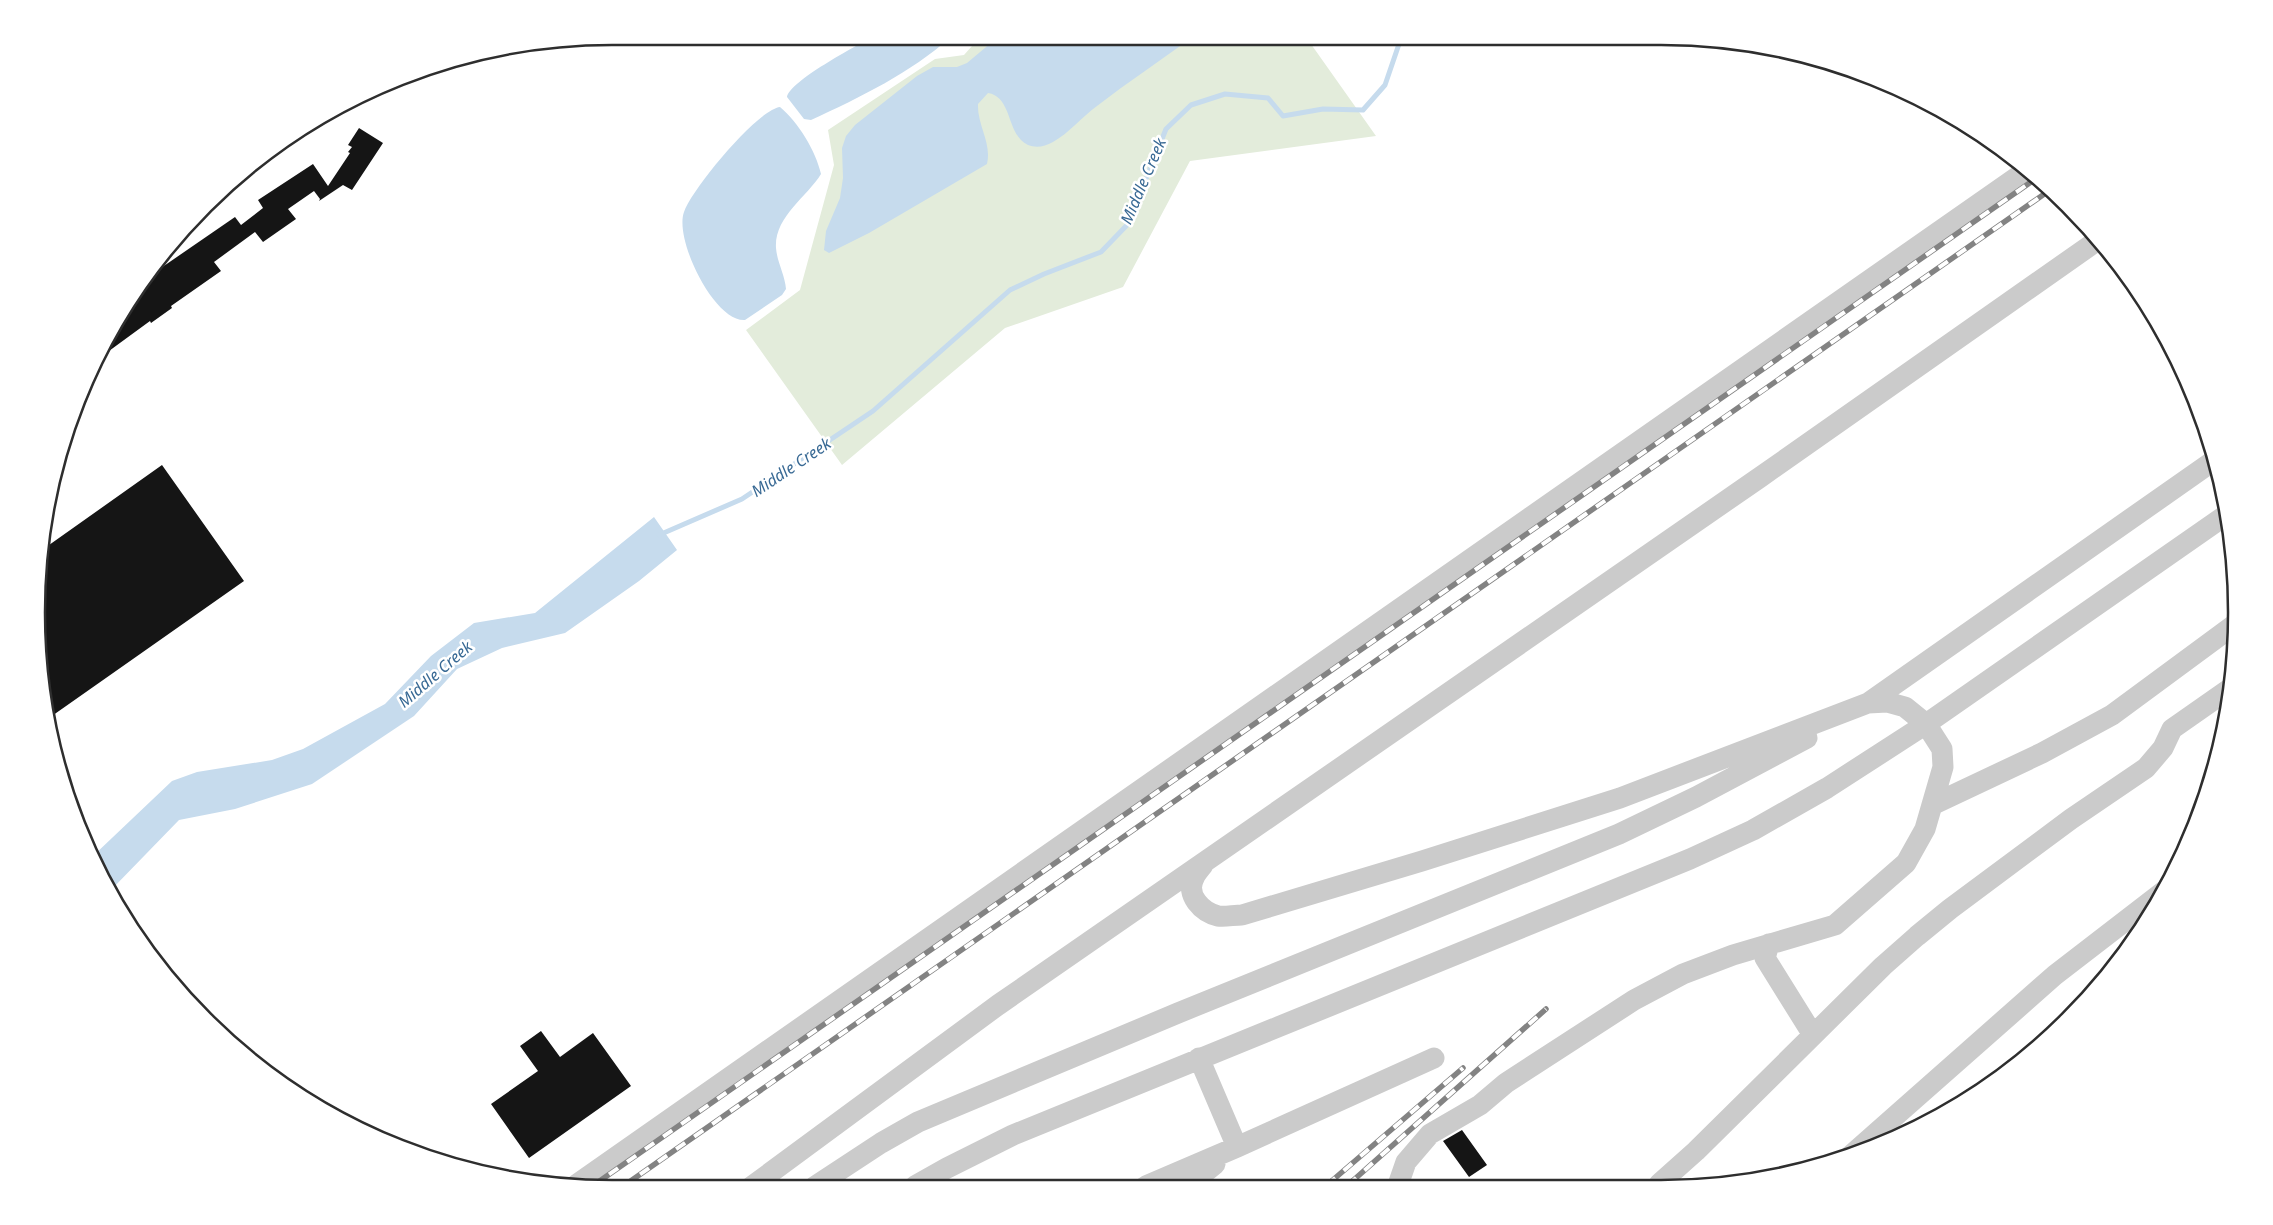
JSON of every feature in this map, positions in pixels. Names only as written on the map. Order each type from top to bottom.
[{"type":"lane","points":[[584,1179],[2021,174]]},
{"type":"lane","points":[[761,1180],[998,1004],[1205,863],[2092,244]]},
{"type":"lane","points":[[825,1180],[881,1143],[918,1122],[1150,1025],[1619,834],[1769,759],[1868,703],[2208,464]]},
{"type":"lane","points":[[926,1180],[1012,1135],[1690,859],[1753,830],[1827,788],[1926,724],[2220,519]]},
{"type":"lane","points":[[1932,805],[2042,753],[2112,715],[2228,630]]},
{"type":"lane","points":[[1663,1180],[1883,966],[1917,936],[1950,909],[2071,819],[2146,768],[2164,748],[2172,729],[2222,694]]},
{"type":"lane","points":[[1205,863],[1193,878],[1192,888],[1196,902],[1204,911],[1219,916],[1242,915],[1422,861],[1620,798],[1868,703],[1887,702],[1905,707],[1926,724],[1942,749],[1943,767],[1925,830],[1906,862],[1835,925],[1770,944],[1682,974],[1634,1000],[1506,1083],[1480,1105],[1430,1134],[1406,1162],[1400,1180]]},
{"type":"lane","points":[[1867,1141],[2055,975],[2147,904]]},
{"type":"lane","points":[[1770,944],[1765,958],[1813,1035]]},
{"type":"lane","points":[[1199,1058],[1237,1147]]},
{"type":"lane","points":[[1160,1180],[1434,1058]]},
{"type":"lane","points":[[1196,1180],[1237,1147]]},
{"type":"green space","points":[[973,45],[1312,45],[1376,136],[1190,161],[1123,287],[1005,328],[842,465],[746,330],[800,290],[834,165],[828,130],[935,59],[964,55]]},
{"type":"water","points":[[858,45],[941,45],[919,62],[884,83],[811,120],[804,119],[787,97],[799,82]]},
{"type":"water","points":[[988,45],[1182,45],[1091,110],[1070,130],[1050,144],[1043,146],[1031,146],[1021,140],[1012,125],[1002,101],[988,93],[978,104],[978,112],[988,149],[987,164],[869,233],[829,253],[824,250],[826,231],[840,198],[843,178],[842,148],[846,136],[855,125],[917,76],[933,67],[957,67],[967,63]]},
{"type":"water","points":[[780,107],[787,113],[805,138],[819,165],[821,174],[780,227],[776,248],[786,289],[782,295],[745,320],[733,317],[721,308],[709,294],[691,259],[682,224],[684,212],[689,201],[726,152],[756,121],[770,111]]},
{"type":"water","points":[[654,517],[677,550],[639,581],[565,633],[502,648],[457,669],[414,716],[312,784],[235,809],[179,820],[116,885],[98,851],[172,781],[197,772],[272,760],[303,749],[385,704],[431,656],[474,623],[535,613]]},
{"type":"building","points":[[359,128],[383,143],[352,190],[343,185],[319,201],[320,199],[314,191],[288,209],[296,219],[263,242],[255,232],[214,262],[221,271],[171,306],[172,308],[151,323],[150,321],[110,350],[121,329],[162,267],[235,217],[241,225],[263,208],[258,200],[313,164],[328,186],[350,153],[348,152],[352,147],[348,145]]},
{"type":"building","points":[[162,465],[244,581],[55,714],[46,650],[46,575],[49,545]]},
{"type":"building","points":[[541,1031],[560,1057],[593,1033],[631,1086],[529,1158],[491,1104],[538,1071],[520,1046]]},
{"type":"building","points":[[1462,1130],[1487,1165],[1469,1177],[1443,1141]]},
{"type":"waterway","name":"Middle Creek","points":[[659,535],[742,499],[873,411],[1010,290],[1044,274],[1101,252],[1128,224],[1166,129],[1191,105],[1225,94],[1268,98],[1283,116],[1323,109],[1363,110],[1385,85],[1399,45]]},
{"type":"railway","points":[[601,1180],[2030,182]]},
{"type":"railway","points":[[632,1180],[2044,194]]},
{"type":"railway","points":[[1354,1180],[1546,1009]]},
{"type":"railway","points":[[1333,1180],[1463,1068]]}]
